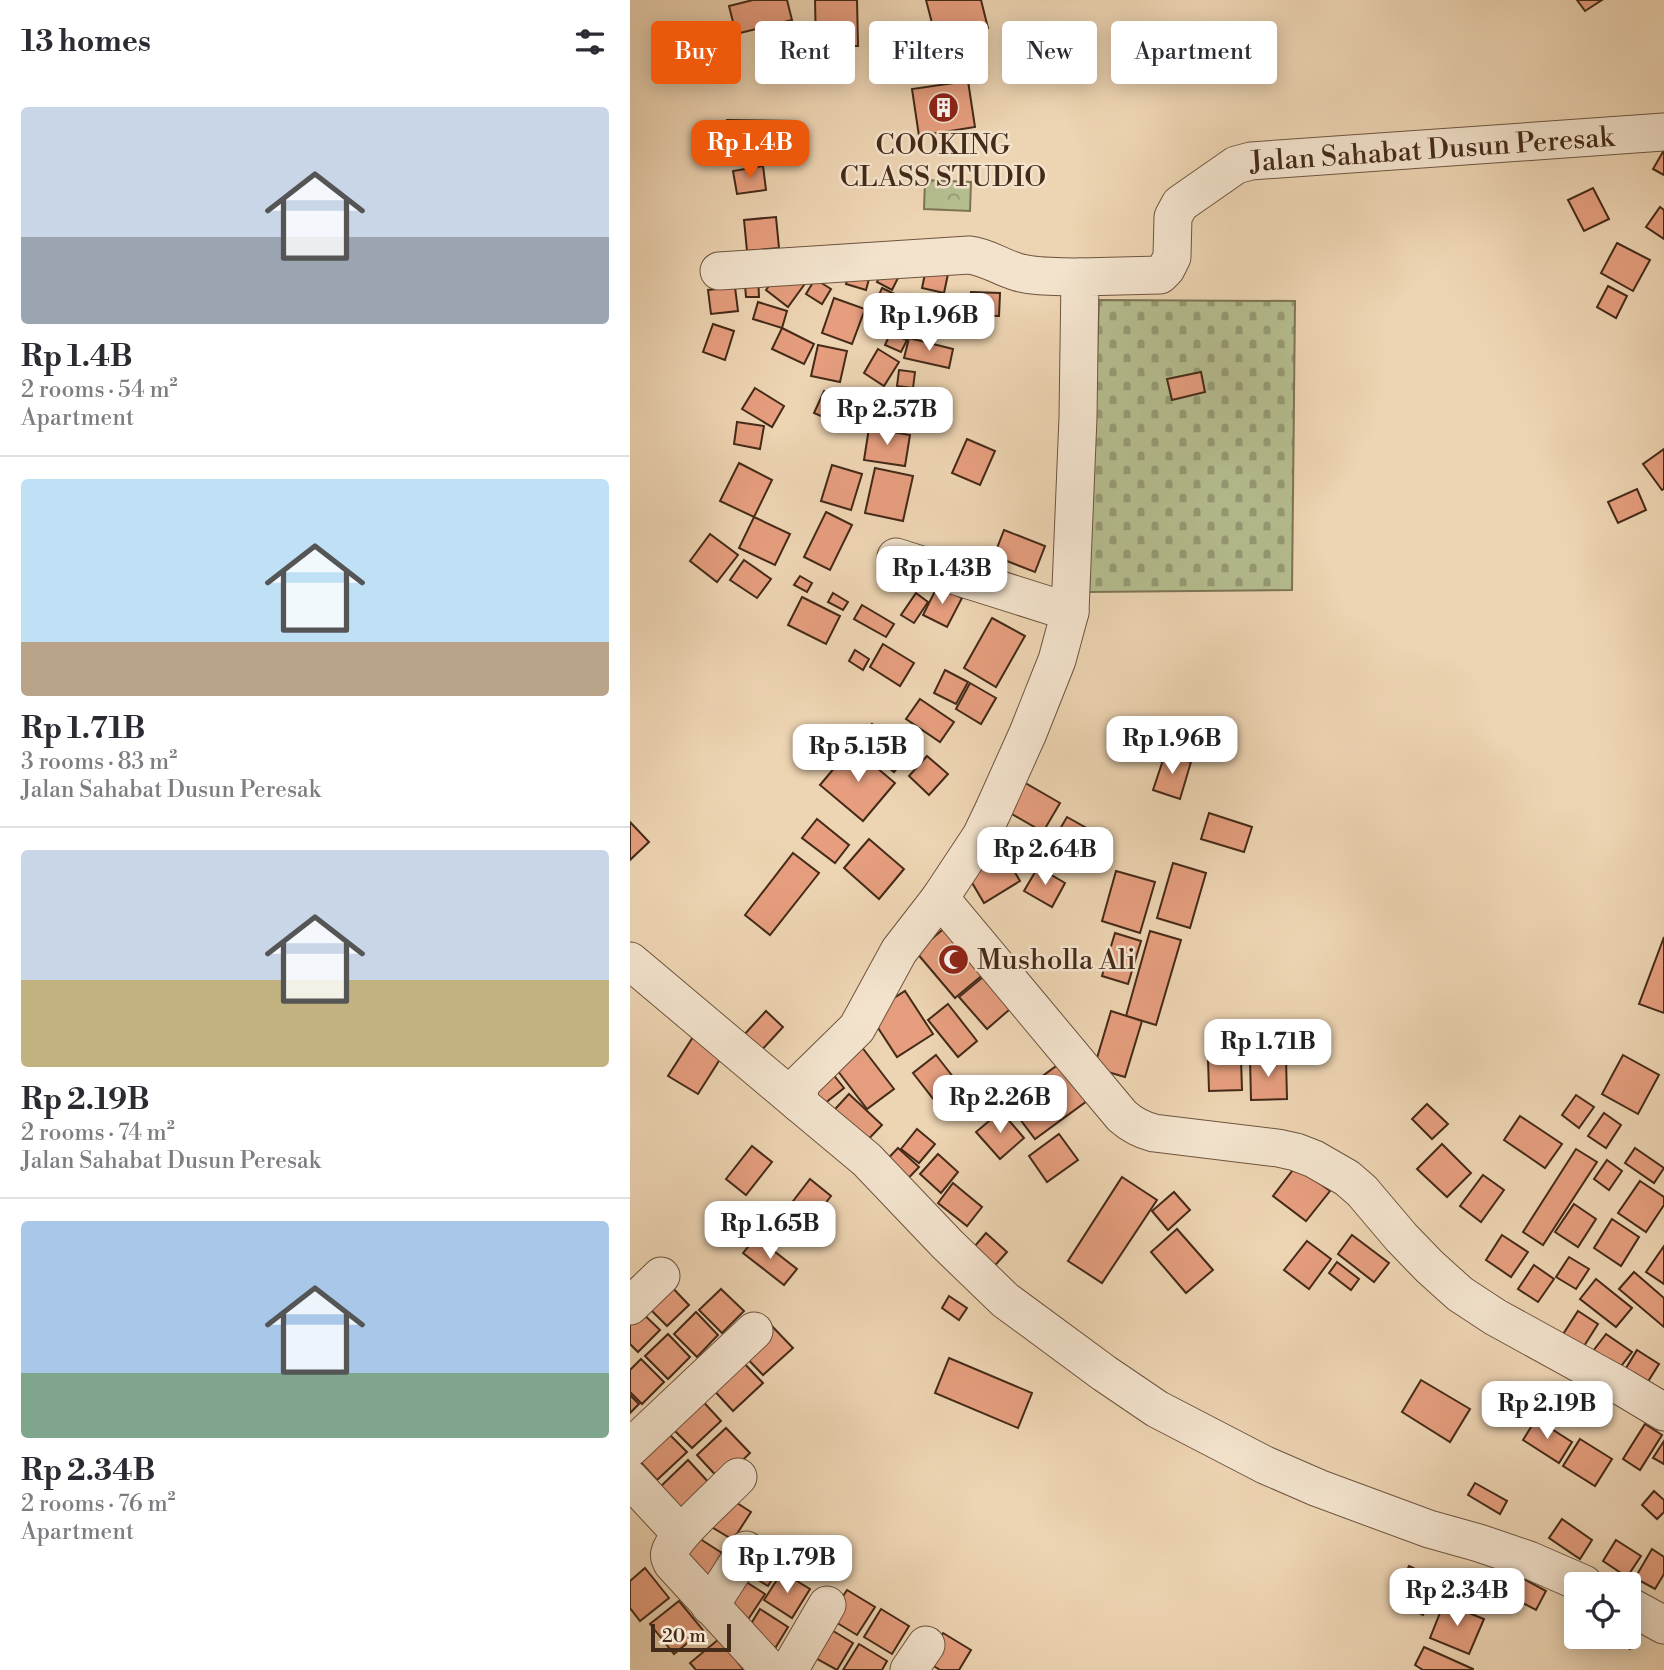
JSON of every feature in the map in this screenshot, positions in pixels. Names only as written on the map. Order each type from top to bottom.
[{"type":"street","name":"Jalan Sahabat Dusun Peresak","points":[[1080,277],[1160,275],[1172,257],[1173,217],[1180,204],[1236,165],[1251,161],[1664,132]]},
{"type":"street","points":[[719,271],[969,255],[981,256],[1017,272],[1035,276],[1080,277],[1078,417],[1070,612],[1057,660],[1028,733],[981,836],[940,898],[899,951],[857,1028],[802,1082],[799,1087],[800,1104]]},
{"type":"street","points":[[896,557],[1070,612]]},
{"type":"street","points":[[940,898],[1129,1122],[1154,1133],[1287,1150],[1332,1168],[1362,1191],[1420,1257],[1460,1294],[1495,1317],[1664,1412]]},
{"type":"street","points":[[630,961],[867,1160],[1005,1300],[1157,1409],[1265,1465],[1318,1488],[1429,1529],[1529,1560],[1564,1575]]},
{"type":"street","points":[[630,1306],[661,1276]]},
{"type":"street","points":[[630,1448],[754,1331]]},
{"type":"street","points":[[654,1528],[738,1477]]},
{"type":"street","points":[[630,1479],[654,1528],[670,1551],[669,1558],[672,1563],[770,1670]]},
{"type":"street","points":[[710,1606],[746,1550]]},
{"type":"street","points":[[789,1670],[827,1605]]},
{"type":"street","points":[[1641,1613],[1664,1625]]},
{"type":"green space","points":[[925,180],[971,182],[970,211],[924,209]]},
{"type":"green space","points":[[1099,300],[1295,301],[1292,590],[1089,592]]},
{"type":"building","points":[[753,0],[787,0],[792,20],[755,21],[755,29],[741,33],[741,21],[733,21],[729,6]]},
{"type":"building","points":[[815,0],[857,0],[858,46],[855,46],[855,21],[815,21]]},
{"type":"building","points":[[926,0],[981,0],[986,21],[932,21]]},
{"type":"building","points":[[1577,0],[1602,0],[1585,11]]},
{"type":"building","name":"COOKING CLASS STUDIO","points":[[968,84],[975,127],[919,136],[912,89]]},
{"type":"building","points":[[727,120],[795,121],[795,158],[727,158]]},
{"type":"building","points":[[1664,150],[1664,175],[1653,169]]},
{"type":"building","points":[[763,166],[766,190],[737,194],[733,171]]},
{"type":"building","points":[[1593,188],[1609,219],[1584,231],[1568,200]]},
{"type":"building","points":[[1660,207],[1664,210],[1664,239],[1646,227]]},
{"type":"building","points":[[776,217],[779,248],[747,251],[744,220]]},
{"type":"building","points":[[1617,243],[1650,260],[1633,291],[1601,273]]},
{"type":"building","points":[[886,262],[902,270],[892,290],[877,282]]},
{"type":"building","points":[[852,263],[872,268],[866,290],[846,284]]},
{"type":"building","points":[[782,268],[804,285],[788,307],[766,290]]},
{"type":"building","points":[[926,269],[948,274],[944,293],[922,288]]},
{"type":"building","points":[[758,272],[759,297],[746,297],[744,273]]},
{"type":"building","points":[[815,279],[831,289],[822,304],[806,294]]},
{"type":"building","points":[[1608,286],[1627,296],[1616,318],[1597,307]]},
{"type":"building","points":[[735,287],[738,311],[711,314],[708,290]]},
{"type":"building","points":[[882,288],[907,300],[899,317],[874,306]]},
{"type":"building","points":[[971,292],[1000,293],[999,316],[970,315]]},
{"type":"building","points":[[834,298],[865,309],[852,344],[822,333]]},
{"type":"building","points":[[917,300],[944,306],[940,325],[913,318]]},
{"type":"building","points":[[758,302],[787,311],[782,328],[753,319]]},
{"type":"building","points":[[713,324],[734,331],[725,360],[703,352]]},
{"type":"building","points":[[782,328],[814,344],[804,364],[772,349]]},
{"type":"building","points":[[890,334],[907,340],[901,352],[885,345]]},
{"type":"building","points":[[909,338],[953,349],[949,368],[904,358]]},
{"type":"building","points":[[818,345],[847,351],[840,382],[811,376]]},
{"type":"building","points":[[878,349],[899,362],[884,386],[864,373]]},
{"type":"building","points":[[899,370],[915,372],[913,388],[897,386]]},
{"type":"building","points":[[1201,372],[1205,392],[1172,400],[1167,379]]},
{"type":"building","points":[[755,388],[784,406],[772,427],[742,409]]},
{"type":"building","points":[[824,391],[847,402],[837,423],[814,413]]},
{"type":"building","points":[[737,422],[764,426],[760,449],[734,444]]},
{"type":"building","points":[[869,428],[910,435],[905,466],[864,460]]},
{"type":"building","points":[[967,439],[995,451],[980,485],[952,473]]},
{"type":"building","points":[[1664,449],[1664,489],[1662,490],[1643,464]]},
{"type":"building","points":[[739,463],[772,480],[754,517],[720,501]]},
{"type":"building","points":[[832,465],[862,474],[851,510],[821,501]]},
{"type":"building","points":[[875,468],[913,476],[903,521],[865,513]]},
{"type":"building","points":[[1637,489],[1646,510],[1618,523],[1608,502]]},
{"type":"building","points":[[826,512],[852,525],[830,570],[804,557]]},
{"type":"building","points":[[754,517],[790,534],[775,565],[739,548]]},
{"type":"building","points":[[1004,530],[1045,546],[1035,572],[994,556]]},
{"type":"building","points":[[710,534],[738,555],[717,582],[690,561]]},
{"type":"building","points":[[744,560],[771,579],[757,598],[730,580]]},
{"type":"building","points":[[800,576],[812,583],[807,592],[794,585]]},
{"type":"building","points":[[938,585],[962,598],[947,627],[923,615]]},
{"type":"building","points":[[833,593],[848,602],[843,610],[828,602]]},
{"type":"building","points":[[916,593],[928,602],[914,623],[901,615]]},
{"type":"building","points":[[802,597],[840,616],[826,644],[788,625]]},
{"type":"building","points":[[862,605],[894,624],[886,637],[854,619]]},
{"type":"building","points":[[992,618],[1025,636],[996,687],[964,668]]},
{"type":"building","points":[[883,644],[914,663],[900,686],[870,667]]},
{"type":"building","points":[[855,650],[869,659],[863,670],[849,661]]},
{"type":"building","points":[[945,670],[968,682],[956,704],[934,693]]},
{"type":"building","points":[[970,683],[996,698],[981,724],[956,709]]},
{"type":"building","points":[[920,699],[954,722],[940,742],[906,719]]},
{"type":"building","points":[[872,724],[908,755],[894,772],[857,742]]},
{"type":"building","points":[[852,747],[895,783],[863,821],[820,785]]},
{"type":"building","points":[[1165,754],[1191,762],[1180,799],[1153,790]]},
{"type":"building","points":[[927,756],[948,774],[929,795],[909,776]]},
{"type":"building","points":[[1015,777],[1060,803],[1043,832],[998,806]]},
{"type":"building","points":[[1209,813],[1252,827],[1244,852],[1201,839]]},
{"type":"building","points":[[1067,817],[1090,830],[1075,857],[1051,844]]},
{"type":"building","points":[[817,819],[849,845],[835,863],[802,838]]},
{"type":"building","points":[[630,822],[649,842],[630,860]]},
{"type":"building","points":[[869,839],[904,869],[879,899],[844,868]]},
{"type":"building","points":[[1000,847],[1020,881],[984,903],[964,869]]},
{"type":"building","points":[[793,853],[819,873],[770,935],[745,915]]},
{"type":"building","points":[[1173,863],[1206,873],[1190,928],[1157,918]]},
{"type":"building","points":[[1038,867],[1065,883],[1052,907],[1024,891]]},
{"type":"building","points":[[1116,871],[1155,882],[1140,933],[1102,921]]},
{"type":"building","name":"Musholla Ali","points":[[953,921],[992,967],[955,998],[916,952]]},
{"type":"building","points":[[1150,931],[1181,940],[1156,1025],[1126,1016]]},
{"type":"building","points":[[1115,933],[1141,941],[1128,984],[1102,976]]},
{"type":"building","points":[[1664,937],[1664,1013],[1639,1004]]},
{"type":"building","points":[[989,972],[1017,1003],[987,1029],[959,997]]},
{"type":"building","points":[[905,991],[933,1034],[897,1057],[869,1014]]},
{"type":"building","points":[[948,1004],[977,1041],[958,1057],[928,1020]]},
{"type":"building","points":[[766,1011],[783,1027],[759,1053],[742,1037]]},
{"type":"building","points":[[1111,1011],[1142,1021],[1125,1077],[1094,1068]]},
{"type":"building","points":[[1249,1023],[1286,1024],[1285,1051],[1249,1050]]},
{"type":"building","points":[[693,1037],[722,1056],[698,1094],[668,1076]]},
{"type":"building","points":[[861,1046],[894,1089],[867,1109],[834,1066]]},
{"type":"building","points":[[936,1055],[968,1096],[945,1114],[913,1073]]},
{"type":"building","points":[[1623,1055],[1659,1075],[1638,1114],[1602,1094]]},
{"type":"building","points":[[1241,1058],[1242,1090],[1209,1091],[1208,1059]]},
{"type":"building","points":[[1250,1058],[1286,1058],[1287,1099],[1251,1100]]},
{"type":"building","points":[[1059,1064],[1087,1101],[1035,1139],[1007,1102]]},
{"type":"building","points":[[832,1073],[844,1088],[819,1108],[807,1092]]},
{"type":"building","points":[[849,1094],[882,1125],[858,1150],[825,1120]]},
{"type":"building","points":[[1576,1095],[1594,1107],[1579,1128],[1562,1115]]},
{"type":"building","points":[[1427,1104],[1448,1124],[1432,1139],[1412,1119]]},
{"type":"building","points":[[1001,1111],[1024,1138],[1000,1159],[976,1132]]},
{"type":"building","points":[[1604,1113],[1621,1125],[1606,1148],[1588,1136]]},
{"type":"building","points":[[1520,1116],[1562,1144],[1545,1168],[1504,1140]]},
{"type":"building","points":[[917,1129],[935,1144],[919,1163],[901,1149]]},
{"type":"building","points":[[1059,1134],[1078,1160],[1047,1182],[1029,1156]]},
{"type":"building","points":[[1442,1144],[1471,1173],[1447,1197],[1417,1169]]},
{"type":"building","points":[[752,1146],[772,1162],[746,1195],[726,1179]]},
{"type":"building","points":[[898,1148],[919,1167],[899,1188],[878,1169]]},
{"type":"building","points":[[1635,1148],[1664,1168],[1654,1183],[1625,1163]]},
{"type":"building","points":[[1576,1149],[1597,1162],[1543,1245],[1523,1232]]},
{"type":"building","points":[[938,1154],[958,1172],[941,1193],[920,1174]]},
{"type":"building","points":[[1607,1160],[1622,1171],[1609,1190],[1594,1179]]},
{"type":"building","points":[[1296,1166],[1330,1191],[1306,1221],[1273,1196]]},
{"type":"building","points":[[1483,1175],[1504,1190],[1481,1222],[1460,1206]]},
{"type":"building","points":[[1122,1177],[1157,1200],[1102,1283],[1068,1261]]},
{"type":"building","points":[[810,1179],[831,1196],[808,1226],[787,1209]]},
{"type":"building","points":[[1640,1181],[1664,1197],[1664,1205],[1646,1232],[1618,1213]]},
{"type":"building","points":[[953,1183],[982,1207],[967,1226],[938,1203]]},
{"type":"building","points":[[1174,1192],[1190,1210],[1168,1230],[1152,1211]]},
{"type":"building","points":[[1574,1204],[1596,1219],[1578,1247],[1555,1232]]},
{"type":"building","points":[[1612,1219],[1639,1237],[1621,1266],[1594,1248]]},
{"type":"building","points":[[1177,1229],[1213,1270],[1186,1293],[1151,1252]]},
{"type":"building","points":[[986,1233],[1007,1252],[990,1271],[969,1253]]},
{"type":"building","points":[[1352,1235],[1389,1263],[1374,1282],[1338,1254]]},
{"type":"building","points":[[1502,1235],[1528,1252],[1511,1277],[1486,1260]]},
{"type":"building","points":[[756,1237],[797,1269],[784,1285],[743,1253]]},
{"type":"building","points":[[1307,1241],[1331,1259],[1309,1289],[1284,1270]]},
{"type":"building","points":[[1664,1246],[1664,1284],[1646,1272]]},
{"type":"building","points":[[1569,1257],[1589,1269],[1576,1289],[1556,1277]]},
{"type":"building","points":[[1337,1262],[1359,1279],[1351,1290],[1329,1273]]},
{"type":"building","points":[[1534,1265],[1554,1279],[1538,1302],[1518,1289]]},
{"type":"building","points":[[1634,1272],[1664,1298],[1664,1327],[1619,1289]]},
{"type":"building","points":[[1596,1279],[1632,1308],[1616,1327],[1580,1299]]},
{"type":"building","points":[[666,1281],[689,1305],[667,1326],[644,1303]]},
{"type":"building","points":[[721,1289],[744,1311],[722,1333],[699,1310]]},
{"type":"building","points":[[949,1296],[967,1308],[959,1320],[942,1308]]},
{"type":"building","points":[[637,1308],[660,1330],[638,1352],[630,1344],[630,1315]]},
{"type":"building","points":[[1578,1311],[1598,1324],[1579,1354],[1558,1342]]},
{"type":"building","points":[[696,1312],[718,1335],[697,1357],[674,1334]]},
{"type":"building","points":[[768,1322],[793,1348],[763,1375],[739,1350]]},
{"type":"building","points":[[668,1334],[690,1357],[668,1379],[645,1356]]},
{"type":"building","points":[[1606,1334],[1632,1352],[1615,1374],[1590,1355]]},
{"type":"building","points":[[1637,1350],[1659,1364],[1639,1396],[1617,1383]]},
{"type":"building","points":[[738,1357],[763,1383],[733,1411],[709,1385]]},
{"type":"building","points":[[949,1358],[1032,1393],[1018,1428],[935,1393]]},
{"type":"building","points":[[641,1359],[664,1382],[642,1404],[630,1392],[630,1370]]},
{"type":"building","points":[[1421,1380],[1470,1409],[1450,1442],[1402,1412]]},
{"type":"building","points":[[630,1395],[639,1404],[630,1413]]},
{"type":"building","points":[[697,1395],[721,1421],[692,1448],[667,1423]]},
{"type":"building","points":[[1536,1419],[1572,1442],[1559,1463],[1523,1440]]},
{"type":"building","points":[[1645,1424],[1662,1435],[1640,1470],[1623,1459]]},
{"type":"building","points":[[662,1427],[687,1452],[657,1480],[633,1454]]},
{"type":"building","points":[[726,1428],[750,1453],[721,1481],[697,1455]]},
{"type":"building","points":[[1580,1439],[1612,1459],[1595,1486],[1563,1466]]},
{"type":"building","points":[[1664,1441],[1664,1464],[1653,1458]]},
{"type":"building","points":[[688,1460],[712,1486],[683,1514],[659,1488]]},
{"type":"building","points":[[1475,1483],[1507,1501],[1500,1514],[1468,1495]]},
{"type":"building","points":[[1654,1491],[1664,1500],[1664,1512],[1657,1519],[1642,1505]]},
{"type":"building","points":[[723,1494],[751,1512],[733,1540],[705,1523]]},
{"type":"building","points":[[1562,1519],[1592,1540],[1580,1559],[1549,1538]]},
{"type":"building","points":[[694,1535],[722,1553],[705,1581],[677,1563]]},
{"type":"building","points":[[1616,1540],[1641,1556],[1630,1572],[1620,1572],[1603,1561]]},
{"type":"building","points":[[758,1541],[785,1558],[768,1586],[740,1569]]},
{"type":"building","points":[[1652,1549],[1664,1557],[1664,1574],[1655,1589],[1641,1581],[1641,1572],[1639,1572]]},
{"type":"building","points":[[1409,1566],[1440,1581],[1423,1615],[1392,1600]]},
{"type":"building","points":[[645,1568],[669,1598],[640,1621],[630,1608],[630,1581]]},
{"type":"building","points":[[782,1572],[810,1589],[792,1618],[764,1600]]},
{"type":"building","points":[[737,1576],[765,1594],[747,1621],[720,1604]]},
{"type":"building","points":[[1520,1577],[1546,1591],[1536,1610],[1510,1596]]},
{"type":"building","points":[[847,1590],[875,1607],[857,1635],[829,1618]]},
{"type":"building","points":[[679,1601],[703,1630],[674,1654],[650,1624]]},
{"type":"building","points":[[1444,1603],[1484,1619],[1469,1654],[1430,1638]]},
{"type":"building","points":[[760,1609],[788,1627],[771,1655],[743,1637]]},
{"type":"building","points":[[881,1609],[909,1626],[892,1654],[864,1637]]},
{"type":"building","points":[[825,1626],[853,1643],[837,1670],[808,1654]]},
{"type":"building","points":[[943,1633],[971,1650],[959,1670],[940,1670],[926,1661]]},
{"type":"building","points":[[719,1639],[743,1669],[696,1670],[690,1663]]},
{"type":"building","points":[[859,1644],[887,1661],[882,1670],[843,1670]]},
{"type":"building","points":[[1424,1647],[1473,1670],[1423,1670],[1415,1665]]},
{"type":"place","name":"COOKING CLASS STUDIO","points":[[943,108]]},
{"type":"place","name":"Musholla Ali","points":[[954,960]]}]
